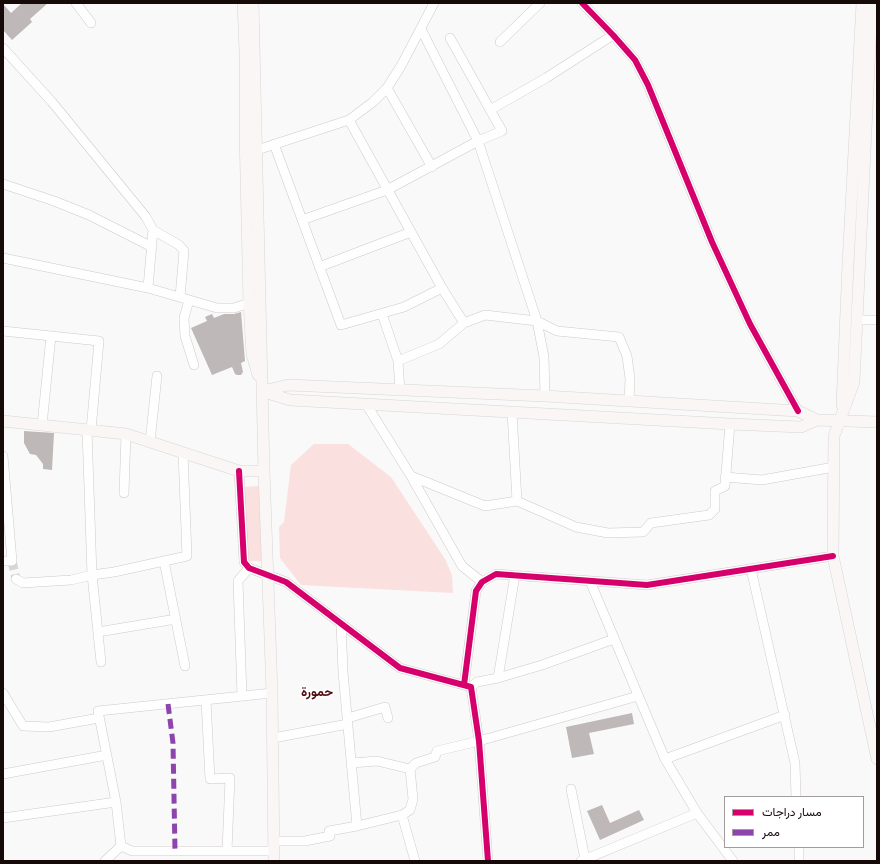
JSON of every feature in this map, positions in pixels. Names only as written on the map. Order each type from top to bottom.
[{"type":"main road","points":[[243,3],[249,303],[252,354],[263,391]]},
{"type":"main road","points":[[253,3],[264,471],[269,576],[272,693],[274,851]]},
{"type":"main road","points":[[841,420],[862,3]]},
{"type":"main road","points":[[872,3],[854,382],[834,436],[834,556],[877,759]]},
{"type":"main road","points":[[263,391],[288,386],[545,396],[798,411],[817,420]]},
{"type":"main road","points":[[263,391],[290,400],[730,424],[801,427],[817,420],[877,422]]},
{"type":"main road","points":[[3,421],[126,434],[239,471],[264,471]]},
{"type":"street","points":[[76,3],[91,23]]},
{"type":"street","points":[[256,150],[349,120],[373,102],[387,88],[401,66],[434,3]]},
{"type":"street","points":[[500,42],[540,3]]},
{"type":"street","points":[[582,3],[635,60],[648,85],[712,242],[747,317],[798,411]]},
{"type":"street","points":[[421,29],[478,140],[537,321],[544,357],[545,396]]},
{"type":"street","points":[[490,110],[546,78],[613,35]]},
{"type":"street","points":[[302,220],[387,190],[432,167],[478,140],[502,131],[450,38]]},
{"type":"street","points":[[3,48],[52,102],[146,217],[152,230],[148,288]]},
{"type":"street","points":[[387,88],[432,167]]},
{"type":"street","points":[[349,120],[410,232],[464,323]]},
{"type":"street","points":[[274,144],[341,325],[404,307],[442,288]]},
{"type":"street","points":[[3,184],[54,201],[89,215],[152,247]]},
{"type":"street","points":[[152,230],[179,245],[184,251],[180,297]]},
{"type":"street","points":[[319,267],[410,232]]},
{"type":"street","points":[[3,258],[148,288],[217,308],[234,308],[249,303],[261,302]]},
{"type":"street","points":[[189,300],[184,318],[185,336],[194,365]]},
{"type":"street","points":[[382,314],[398,362],[400,391]]},
{"type":"street","points":[[398,362],[439,344],[464,323],[485,315],[537,321],[557,331],[619,336],[627,356],[630,379],[629,401]]},
{"type":"street","points":[[858,320],[877,320]]},
{"type":"street","points":[[3,331],[99,341],[89,430],[92,575],[102,662]]},
{"type":"street","points":[[42,425],[51,336]]},
{"type":"street","points":[[150,442],[157,376]]},
{"type":"street","points":[[366,404],[411,476],[462,566],[482,582]]},
{"type":"street","points":[[512,412],[517,501]]},
{"type":"street","points":[[411,476],[485,506],[517,501],[576,527],[608,533],[643,532],[651,522],[709,515],[715,509],[715,490],[725,486],[730,424]]},
{"type":"street","points":[[124,493],[126,434]]},
{"type":"street","points":[[16,579],[23,583],[71,580],[187,556],[183,453]]},
{"type":"street","points":[[3,456],[8,561]]},
{"type":"street","points":[[725,477],[762,480],[834,467]]},
{"type":"street","points":[[239,471],[244,562],[249,568],[286,582],[400,668],[467,686],[542,665],[614,639]]},
{"type":"street","points":[[488,861],[479,742],[467,686],[476,591],[482,582],[496,574],[647,585],[834,556]]},
{"type":"street","points":[[164,561],[185,666]]},
{"type":"street","points":[[242,696],[238,581],[249,568]]},
{"type":"street","points":[[751,569],[795,763],[796,796]]},
{"type":"street","points":[[498,678],[515,575]]},
{"type":"street","points":[[590,581],[665,759],[698,813],[733,861]]},
{"type":"street","points":[[98,632],[176,619]]},
{"type":"street","points":[[341,624],[343,672],[357,826]]},
{"type":"street","points":[[3,693],[23,726],[49,727],[99,718]]},
{"type":"street","points":[[121,846],[116,802],[98,711],[272,693]]},
{"type":"street","points":[[410,769],[416,763],[435,757],[437,751],[479,742],[638,696]]},
{"type":"street","points":[[206,700],[210,779],[230,778],[227,851]]},
{"type":"street","points":[[273,738],[348,721],[385,707],[388,718]]},
{"type":"street","points":[[665,759],[785,715]]},
{"type":"street","points":[[3,774],[107,755]]},
{"type":"street","points":[[352,763],[377,760],[410,769]]},
{"type":"street","points":[[121,846],[132,851],[274,851],[305,840],[330,836],[329,831],[402,815],[410,810],[413,798],[410,769]]},
{"type":"street","points":[[571,789],[583,860],[698,813]]},
{"type":"street","points":[[3,818],[116,802]]},
{"type":"street","points":[[402,815],[415,861]]},
{"type":"street","points":[[105,861],[121,846]]},
{"type":"street","points":[[799,848],[799,861]]},
{"type":"shaded area","points":[[314,444],[348,444],[391,477],[445,559],[452,575],[453,593],[301,585],[280,558],[279,527],[284,522],[291,465]]},
{"type":"shaded area","points":[[259,486],[262,561],[248,561],[244,487]]},
{"type":"building","points":[[22,3],[48,3],[30,19],[32,22],[12,40],[3,30],[3,4],[11,13]]},
{"type":"building","points":[[241,312],[245,361],[241,363],[243,372],[241,375],[237,375],[232,367],[212,375],[191,328],[207,321],[205,317],[212,314],[214,318],[224,314]]},
{"type":"building","points":[[24,431],[54,433],[52,470],[43,469],[43,464],[36,455],[30,454],[24,443]]},
{"type":"building","points":[[632,713],[634,724],[589,733],[594,754],[572,758],[566,727]]},
{"type":"building","points":[[602,805],[610,823],[639,810],[644,820],[600,840],[587,811]]},
{"type":"tunnel","points":[[12,561],[16,579]]},
{"type":"marked path","points":[[168,704],[173,743],[175,851]]},
{"type":"cycle path","points":[[582,3],[635,60],[648,85],[712,242],[750,324],[798,411]]},
{"type":"cycle path","points":[[239,471],[244,562],[249,568],[286,582],[400,668],[471,687],[479,741],[488,861]]},
{"type":"cycle path","points":[[464,685],[476,591],[482,582],[496,574],[647,585],[833,556]]},
{"type":"district","name":"حمورة","points":[[317,692]]}]
